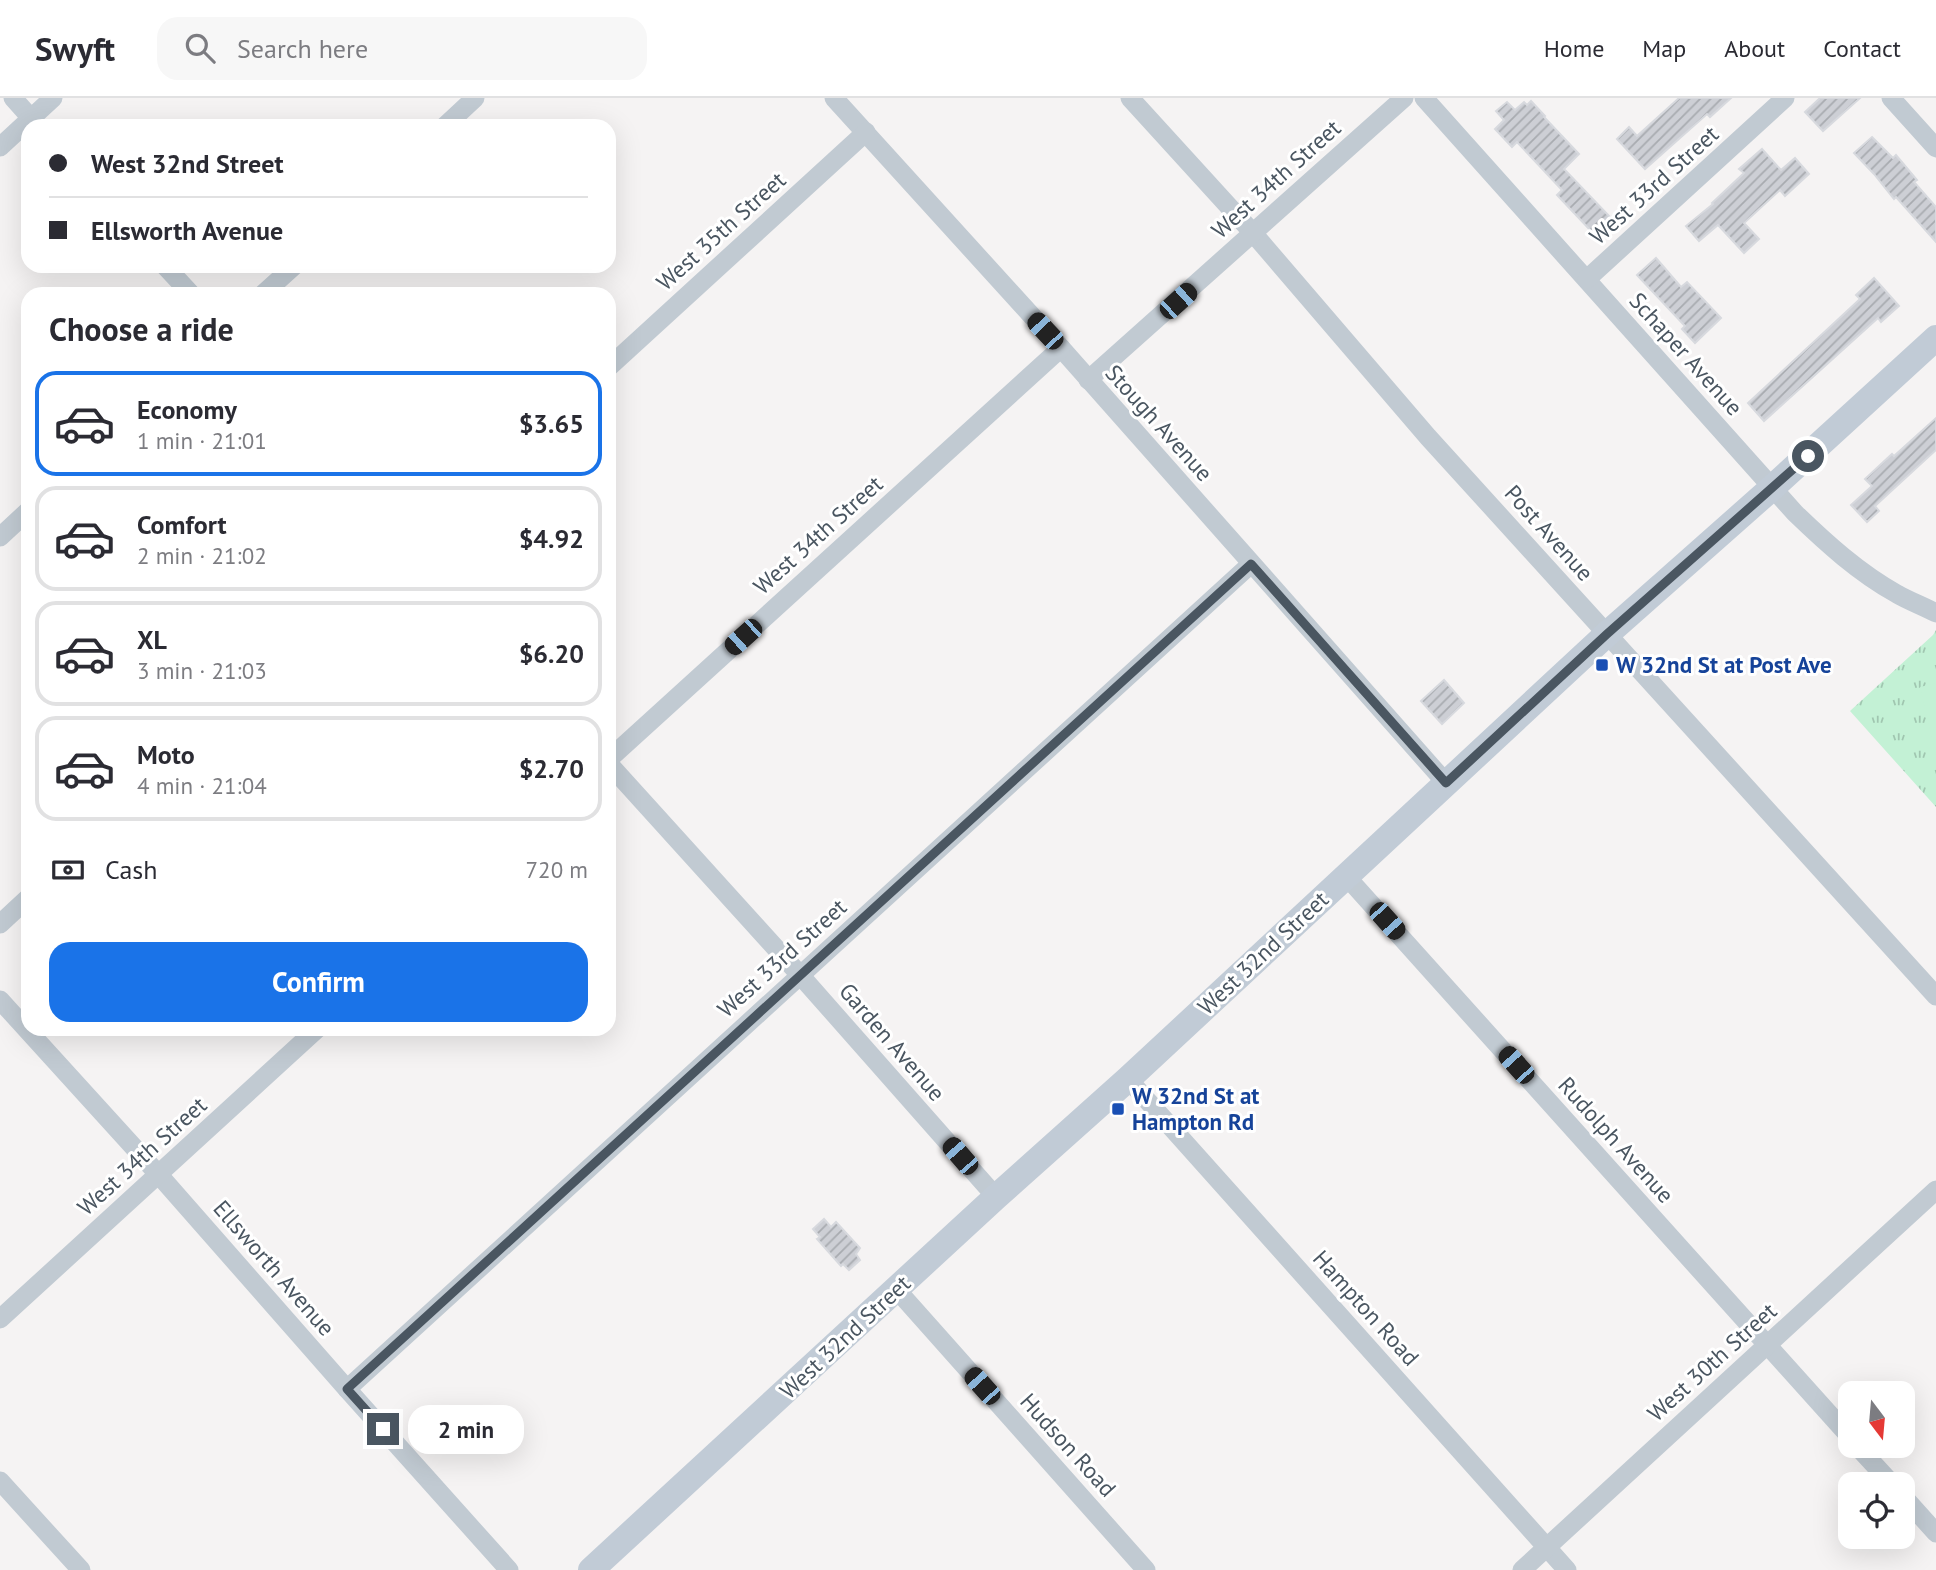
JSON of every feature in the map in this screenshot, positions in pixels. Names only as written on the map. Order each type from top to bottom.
[{"type":"street","points":[[13,98],[32,119]]},
{"type":"street","points":[[37,119],[53,98]]},
{"type":"street","points":[[452,119],[475,98]]},
{"type":"street","name":"Stough Avenue","points":[[834,98],[1061,348],[1446,783]]},
{"type":"street","name":"Post Avenue","points":[[1130,98],[1253,233],[1428,437],[1936,996]]},
{"type":"street","name":"West 34th Street","points":[[1088,380],[1404,98]]},
{"type":"street","name":"Schaper Avenue","points":[[1424,98],[1795,513],[1823,541],[1855,566],[1896,594],[1936,612]]},
{"type":"street","name":"West 33rd Street","points":[[1587,279],[1786,98]]},
{"type":"street","points":[[1891,98],[1936,148]]},
{"type":"street","points":[[0,147],[21,132]]},
{"type":"street","name":"West 35th Street","points":[[616,361],[866,132]]},
{"type":"street","points":[[172,273],[184,287]]},
{"type":"street","points":[[270,287],[286,273]]},
{"type":"street","name":"West 32nd Street","points":[[591,1570],[1128,1079],[1607,634],[1773,488],[1936,338]]},
{"type":"street","name":"West 34th Street","points":[[616,756],[1061,348]]},
{"type":"street","points":[[0,537],[21,518]]},
{"type":"street","name":"West 33rd Street","points":[[347,1389],[1251,564]]},
{"type":"street","name":"Garden Avenue","points":[[616,770],[996,1197]]},
{"type":"street","name":"Rudolph Avenue","points":[[1346,876],[1838,1424]]},
{"type":"street","points":[[0,924],[21,904]]},
{"type":"street","name":"Ellsworth Avenue","points":[[0,1000],[21,1023]]},
{"type":"street","name":"Ellsworth Avenue","points":[[33,1036],[509,1570]]},
{"type":"street","name":"West 34th Street","points":[[0,1319],[309,1036]]},
{"type":"street","name":"Hampton Road","points":[[1128,1079],[1567,1570]]},
{"type":"street","name":"West 30th Street","points":[[1522,1570],[1936,1190]]},
{"type":"street","name":"Hudson Road","points":[[897,1290],[1146,1570]]},
{"type":"street","points":[[1868,1458],[1881,1472]]},
{"type":"street","points":[[0,1481],[81,1570]]},
{"type":"street","points":[[1915,1510],[1936,1533]]},
{"type":"green space","points":[[1936,630],[1936,807],[1850,711]]},
{"type":"green space","points":[[1936,683],[1936,756],[1920,687]]},
{"type":"building","points":[[1679,98],[1731,98],[1710,117],[1707,114],[1645,169],[1617,139],[1629,127],[1637,136]]},
{"type":"building","points":[[1820,98],[1860,98],[1823,131],[1805,112]]},
{"type":"building","points":[[1531,101],[1579,154],[1564,169],[1610,217],[1593,233],[1557,195],[1562,190],[1517,142],[1512,147],[1495,129],[1504,120],[1496,111],[1507,102],[1515,110],[1524,102],[1527,105]]},
{"type":"building","points":[[1872,137],[1893,158],[1896,155],[1917,180],[1914,182],[1936,207],[1936,242],[1854,153]]},
{"type":"building","points":[[1762,149],[1781,170],[1795,158],[1809,174],[1785,196],[1780,190],[1744,223],[1759,239],[1744,253],[1718,225],[1699,241],[1686,226],[1744,173],[1739,169]]},
{"type":"building","points":[[1656,258],[1681,287],[1687,282],[1721,318],[1695,343],[1682,329],[1685,326],[1637,275]]},
{"type":"building","points":[[1874,278],[1899,306],[1881,322],[1878,318],[1764,421],[1748,403],[1860,299],[1856,295]]},
{"type":"building","points":[[1936,418],[1936,450],[1875,506],[1879,511],[1867,522],[1851,505],[1872,486],[1865,479]]},
{"type":"building","points":[[1444,680],[1464,703],[1442,724],[1421,701]]},
{"type":"building","points":[[824,1219],[831,1227],[836,1222],[860,1248],[856,1254],[860,1260],[849,1270],[843,1264],[841,1266],[817,1239],[820,1237],[813,1229]]},
{"type":"place","name":"W 32nd St at Post Ave","points":[[1602,665]]},
{"type":"place","name":"W 32nd St at Hampton Rd","points":[[1118,1109]]},
{"type":"route","points":[[383,1429],[347,1389],[1251,564],[1446,783],[1607,634],[1808,456]]}]
